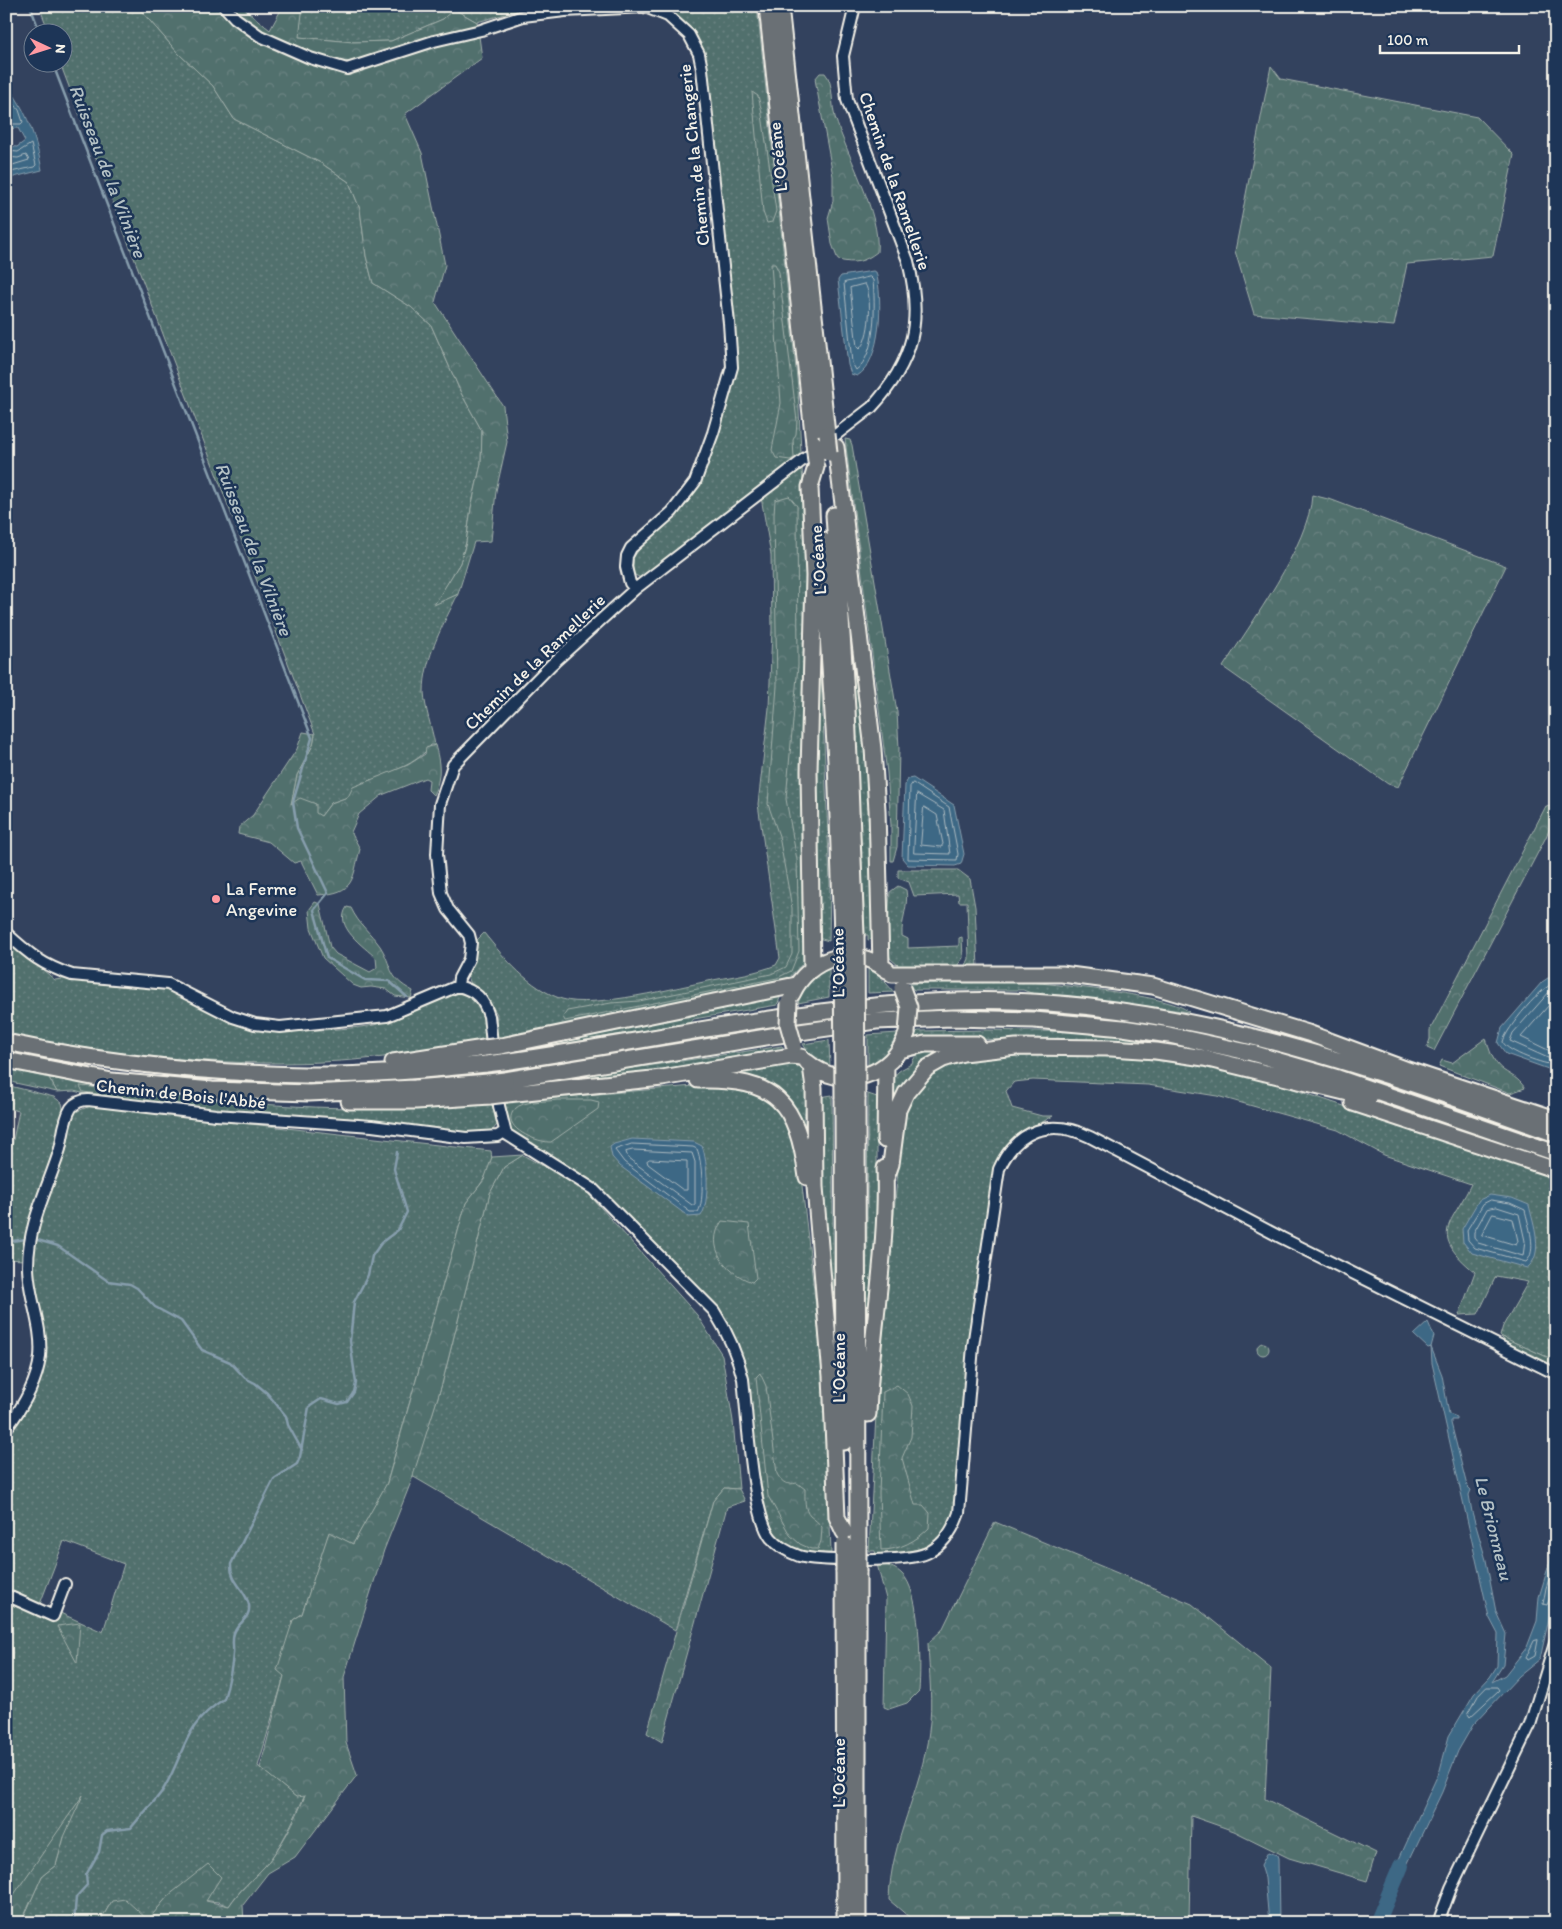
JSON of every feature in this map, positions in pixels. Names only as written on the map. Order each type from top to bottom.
[{"type":"highway","name":"L’Océane","points":[[767,6],[816,464],[849,935]]},
{"type":"highway","name":"L’Océane","points":[[780,6],[827,434],[832,450],[844,654],[850,1099],[849,1540],[858,1923]]},
{"type":"highway","points":[[832,450],[873,749],[887,970]]},
{"type":"highway","points":[[812,968],[809,771],[814,576],[810,487],[816,464]]},
{"type":"highway","points":[[6,1060],[112,1080],[212,1090],[309,1093],[415,1088],[489,1089],[662,1078],[802,1056],[830,1076],[851,1078],[872,1074],[886,1066],[900,1050],[907,1033],[909,1007],[902,988],[887,970],[862,957],[846,956],[831,958],[812,968],[796,985],[789,1002],[788,1024],[802,1056],[818,1226],[831,1376],[837,1516],[849,1540]]},
{"type":"highway","points":[[887,970],[1036,975],[1062,974],[1117,979],[1153,986],[1308,1033],[1556,1119]]},
{"type":"highway","points":[[1036,975],[1152,996],[1261,1028],[1292,1046]]},
{"type":"highway","points":[[305,1075],[328,1067],[403,1061],[501,1046],[796,985]]},
{"type":"highway","points":[[6,1042],[111,1061],[209,1071],[305,1075],[391,1072],[503,1062],[822,1011],[953,1000],[1035,1002],[1171,1017],[1292,1046],[1469,1103],[1556,1134]]},
{"type":"highway","points":[[506,1087],[824,1028],[876,1022],[961,1018],[1034,1020],[1123,1028],[1169,1035],[1252,1053],[1445,1114],[1556,1153]]},
{"type":"highway","points":[[900,1050],[925,1044],[997,1044],[1016,1047]]},
{"type":"highway","points":[[886,1178],[891,1164],[898,1110],[906,1093],[920,1074],[935,1063],[950,1056],[1016,1047],[1111,1048],[1156,1051],[1204,1058],[1291,1080],[1308,1082],[1424,1115],[1445,1114]]},
{"type":"highway","points":[[858,1502],[865,1485],[871,1351],[886,1178],[886,1066]]},
{"type":"highway","points":[[662,1078],[668,1082],[738,1080],[751,1083],[775,1096],[784,1105],[798,1128],[812,1212],[818,1226]]},
{"type":"highway","points":[[1291,1080],[1306,1088],[1556,1170]]},
{"type":"highway","name":"L’Océane","points":[[849,1540],[858,1502],[850,1099]]},
{"type":"highway","name":"L’Océane","points":[[845,1923],[851,1571]]},
{"type":"street","name":"Chemin de la Changerie","points":[[224,6],[235,18],[260,36],[310,58],[347,68],[434,41],[481,30],[523,16],[565,11],[645,7],[668,16],[689,35],[699,54],[702,69],[732,367],[695,482],[672,512],[631,548],[627,556],[626,567],[630,583],[635,589]]},
{"type":"street","name":"Chemin de la Ramellerie","points":[[458,986],[459,978],[469,959],[471,943],[468,935],[448,909],[441,892],[437,854],[440,804],[454,765],[551,665],[635,589],[872,407],[896,378],[911,345],[916,302],[908,261],[847,100],[843,56],[855,6]]},
{"type":"street","points":[[6,933],[35,960],[59,971],[72,975],[168,984],[234,1017],[255,1024],[303,1026],[387,1016],[448,988],[458,986],[478,994],[485,1004],[489,1016],[499,1106],[504,1132],[512,1140],[573,1174],[593,1189],[714,1311],[732,1341],[743,1379],[758,1511],[770,1537],[780,1546],[800,1556],[831,1558],[917,1557],[943,1541],[955,1524],[959,1513],[973,1346],[1000,1168],[1005,1156],[1020,1139],[1046,1129],[1065,1127],[1090,1136],[1282,1238],[1556,1374]]},
{"type":"street","name":"Chemin de Bois l'Abbé","points":[[6,1429],[24,1404],[34,1381],[40,1358],[40,1328],[28,1268],[29,1245],[36,1216],[57,1157],[68,1115],[78,1102],[88,1100],[207,1114],[372,1126],[466,1138],[498,1136],[504,1132]]},
{"type":"street","points":[[6,1595],[53,1616],[65,1584]]},
{"type":"street","points":[[1438,1923],[1451,1888],[1530,1725],[1556,1640]]},
{"type":"shaded area","points":[[6,1108],[20,1111],[12,1145],[6,1144]]},
{"type":"green space","points":[[39,6],[137,6],[178,53],[213,86],[234,119],[321,163],[349,182],[360,209],[366,256],[373,283],[411,307],[431,325],[461,393],[482,431],[481,464],[471,508],[466,542],[460,563],[435,604],[458,594],[436,641],[427,666],[425,679],[424,692],[427,712],[435,745],[431,745],[411,763],[368,782],[363,782],[348,797],[331,803],[321,816],[291,805],[297,775],[313,745],[315,734],[63,72],[72,72],[72,22],[45,22]]},
{"type":"green space","points":[[137,6],[212,6],[216,10],[220,6],[241,6],[270,30],[283,6],[303,6],[299,37],[353,42],[391,41],[443,19],[454,9],[477,22],[482,58],[405,114],[422,153],[445,265],[435,302],[503,406],[507,442],[496,491],[491,541],[474,542],[458,594],[434,605],[460,563],[466,543],[471,508],[481,464],[482,431],[461,393],[431,325],[411,307],[373,283],[366,256],[360,209],[349,182],[321,163],[234,119],[213,86],[178,53]]},
{"type":"green space","points":[[303,6],[530,7],[477,22],[454,9],[443,19],[391,41],[353,42],[298,37]]},
{"type":"green space","points":[[657,6],[757,6],[798,388],[801,453],[799,459],[641,578],[633,574],[633,558],[641,547],[686,505],[701,481],[734,370],[696,39]]},
{"type":"green space","points":[[1271,66],[1281,79],[1477,117],[1514,155],[1493,256],[1407,264],[1394,326],[1254,314],[1235,251]]},
{"type":"green space","points":[[820,73],[825,73],[830,82],[835,117],[874,220],[877,252],[859,261],[838,260],[832,244],[828,218],[833,201],[833,176],[815,79]]},
{"type":"green space","points":[[752,92],[758,96],[761,108],[776,211],[772,222],[767,223],[763,212]]},
{"type":"green space","points":[[771,264],[775,264],[779,272],[797,421],[796,434],[793,440],[794,458],[790,460],[776,458],[772,450],[781,403]]},
{"type":"green space","points":[[845,439],[850,440],[852,445],[897,712],[899,748],[897,847],[893,861],[891,861],[891,825],[887,773]]},
{"type":"green space","points":[[802,467],[807,562],[807,959],[784,983],[500,1040],[500,1038],[494,1039],[497,1014],[485,995],[471,984],[467,974],[477,940],[484,933],[500,953],[528,980],[550,994],[562,999],[576,1001],[636,996],[745,974],[776,965],[780,958],[758,804],[769,708],[772,629],[771,555],[761,497]]},
{"type":"green space","points":[[1312,495],[1332,500],[1506,566],[1398,787],[1388,784],[1223,667],[1277,583],[1290,559],[1309,514]]},
{"type":"green space","points":[[789,496],[797,506],[798,665],[786,799],[797,860],[799,951],[791,971],[777,978],[565,1021],[563,1017],[567,1011],[611,1003],[639,1001],[771,974],[786,967],[792,954],[792,908],[779,836],[768,804],[777,686],[775,500]]},
{"type":"green space","points":[[819,624],[830,883],[829,941],[818,938],[814,748]]},
{"type":"green space","points":[[851,626],[869,762],[875,938],[868,940],[868,935],[865,935]]},
{"type":"green space","points":[[303,732],[315,734],[313,745],[297,775],[291,804],[300,798],[316,804],[316,813],[321,816],[331,803],[348,797],[353,787],[408,765],[425,754],[426,748],[435,745],[438,758],[439,776],[433,795],[428,790],[429,780],[425,778],[382,795],[359,814],[351,832],[360,849],[353,877],[345,888],[330,894],[318,895],[301,861],[294,863],[269,842],[238,834],[239,827],[253,815],[297,749]]},
{"type":"green space","points":[[1546,806],[1553,807],[1555,816],[1546,837],[1434,1051],[1427,1048],[1430,1030]]},
{"type":"green space","points":[[898,870],[958,870],[970,879],[975,907],[978,967],[965,967],[969,959],[967,902],[959,902],[958,894],[914,896],[909,882],[898,878]]},
{"type":"green space","points":[[898,886],[906,890],[907,896],[902,936],[908,939],[908,948],[959,946],[959,938],[962,937],[963,958],[957,966],[900,967],[890,958],[887,942],[890,892]]},
{"type":"green space","points":[[315,902],[320,904],[330,947],[336,954],[370,972],[377,968],[376,958],[347,929],[344,922],[344,914],[347,907],[351,908],[361,924],[380,946],[394,976],[404,986],[413,991],[411,998],[395,996],[386,989],[361,988],[353,985],[323,958],[311,928],[309,910]]},
{"type":"green space","points":[[6,939],[55,980],[69,978],[164,987],[187,996],[231,1020],[254,1029],[277,1031],[314,1030],[374,1025],[443,996],[463,994],[476,1000],[480,1006],[484,1019],[485,1040],[483,1042],[423,1052],[342,1061],[243,1063],[163,1058],[84,1048],[8,1035]]},
{"type":"green space","points":[[829,967],[829,997],[798,1003],[809,982]]},
{"type":"green space","points":[[868,969],[878,974],[894,992],[868,993]]},
{"type":"green space","points":[[1003,980],[1131,994],[1177,1006],[1189,1012],[1080,997],[1034,994],[1023,990],[914,990],[909,984]]},
{"type":"green space","points":[[780,998],[777,1005],[694,1019],[689,1023],[502,1054],[501,1050]]},
{"type":"green space","points":[[918,1031],[1082,1032],[1152,1040],[1177,1046],[1129,1042],[915,1038]]},
{"type":"green space","points":[[898,1033],[886,1055],[868,1067],[868,1035]]},
{"type":"green space","points":[[1486,1038],[1497,1064],[1517,1079],[1525,1088],[1510,1093],[1439,1066],[1442,1060],[1452,1063]]},
{"type":"green space","points":[[829,1040],[830,1068],[812,1058],[803,1044]]},
{"type":"green space","points":[[782,1046],[785,1051],[697,1069],[506,1087]]},
{"type":"green space","points":[[949,1049],[892,1109],[892,1084],[895,1075],[912,1063],[922,1051]]},
{"type":"green space","points":[[1109,1055],[1205,1066],[1272,1082],[1556,1177],[1556,1361],[1500,1336],[1503,1326],[1528,1282],[1496,1276],[1478,1314],[1459,1315],[1475,1272],[1451,1248],[1448,1229],[1471,1184],[1384,1155],[1338,1130],[1217,1096],[1148,1085],[1033,1080],[1014,1082],[1006,1091],[1012,1108],[1042,1116],[1053,1116],[1016,1139],[1004,1153],[993,1175],[965,1375],[956,1503],[951,1519],[944,1531],[928,1545],[905,1552],[876,1554],[875,1551],[869,1551],[877,1395],[903,1122],[911,1097],[920,1084],[930,1075],[960,1062],[1015,1056]]},
{"type":"green space","points":[[787,1063],[796,1065],[803,1070],[806,1077],[808,1085],[804,1118],[808,1145],[803,1129],[737,1076],[737,1072]]},
{"type":"green space","points":[[6,1069],[49,1078],[57,1092],[6,1081]]},
{"type":"green space","points":[[49,1078],[163,1094],[278,1105],[371,1108],[490,1102],[495,1103],[497,1125],[491,1132],[473,1135],[283,1118],[97,1097],[74,1091],[57,1092]]},
{"type":"green space","points":[[6,1085],[54,1097],[62,1103],[64,1114],[30,1224],[24,1260],[6,1259],[6,1144],[12,1145],[19,1111],[6,1108]]},
{"type":"green space","points":[[731,1085],[758,1094],[776,1106],[788,1125],[798,1151],[825,1386],[831,1553],[808,1552],[792,1547],[778,1536],[764,1516],[745,1362],[731,1328],[715,1305],[600,1189],[582,1175],[518,1137],[507,1121],[502,1102],[694,1086]]},
{"type":"green space","points":[[80,1086],[100,1090],[99,1094],[83,1092]]},
{"type":"green space","points":[[868,1094],[877,1097],[877,1228],[866,1342]]},
{"type":"green space","points":[[832,1095],[834,1341],[820,1186],[820,1097]]},
{"type":"green space","points":[[557,1100],[591,1100],[599,1102],[598,1109],[551,1142],[529,1137],[515,1128],[511,1116],[519,1106]]},
{"type":"green space","points":[[90,1106],[491,1151],[492,1158],[488,1172],[466,1203],[386,1486],[353,1544],[329,1533],[302,1614],[293,1620],[284,1676],[258,1766],[296,1797],[305,1795],[277,1850],[229,1906],[218,1902],[168,1896],[148,1921],[112,1901],[99,1923],[21,1923],[42,1876],[56,1865],[64,1837],[6,1906],[6,1434],[37,1383],[31,1260],[35,1235],[73,1113]],"holes":[[[64,1541],[124,1564],[103,1632],[40,1604]]]},
{"type":"green space","points":[[523,1155],[584,1189],[697,1315],[722,1355],[733,1421],[739,1489],[724,1488],[713,1501],[675,1630],[412,1476],[442,1384],[490,1193],[504,1167]]},
{"type":"green space","points":[[523,1155],[504,1167],[490,1193],[442,1384],[411,1482],[384,1550],[344,1677],[346,1743],[357,1775],[295,1857],[268,1873],[243,1905],[244,1923],[99,1923],[112,1901],[125,1899],[148,1920],[168,1896],[208,1864],[221,1877],[206,1901],[229,1906],[241,1890],[265,1866],[288,1832],[305,1796],[296,1797],[260,1768],[284,1676],[277,1670],[293,1620],[302,1614],[329,1532],[353,1544],[387,1483],[466,1203],[484,1180],[492,1157]]},
{"type":"green space","points":[[722,1221],[749,1224],[756,1278],[752,1282],[726,1266],[721,1258],[715,1240]]},
{"type":"green space","points":[[1500,1336],[1556,1361],[1556,1368],[1510,1346]]},
{"type":"green space","points":[[1263,1343],[1269,1349],[1263,1355],[1257,1349]]},
{"type":"green space","points":[[760,1373],[766,1386],[777,1474],[786,1483],[797,1483],[805,1489],[807,1510],[810,1516],[822,1527],[821,1541],[818,1549],[811,1549],[800,1544],[790,1535],[768,1496],[756,1377]]},
{"type":"green space","points":[[897,1385],[908,1394],[913,1406],[911,1437],[902,1458],[915,1505],[923,1505],[930,1513],[929,1528],[907,1544],[888,1550],[881,1550],[879,1493],[883,1392]]},
{"type":"green space","points":[[724,1488],[739,1489],[745,1501],[727,1507],[662,1742],[647,1733],[713,1501]]},
{"type":"green space","points":[[995,1522],[1192,1604],[1271,1668],[1265,1799],[1376,1853],[1367,1881],[1289,1858],[1234,1831],[1191,1816],[1189,1923],[916,1923],[889,1900],[895,1857],[920,1774],[929,1731],[931,1698],[928,1643],[942,1630]]},
{"type":"green space","points":[[877,1564],[897,1570],[908,1583],[913,1596],[918,1630],[919,1691],[907,1703],[889,1709],[884,1707],[886,1599]]},
{"type":"green space","points":[[80,1623],[77,1663],[57,1626]]},
{"type":"green space","points":[[83,1795],[64,1837],[56,1865],[42,1876],[21,1923],[6,1923],[6,1906]]},
{"type":"green space","points":[[1453,1916],[1465,1921],[1500,1922],[1451,1923]]},
{"type":"water","points":[[6,84],[20,104],[30,125],[42,170],[6,179],[6,146],[17,147],[25,141],[18,128],[6,129]]},
{"type":"water","points":[[876,272],[878,283],[879,328],[872,357],[865,369],[857,376],[851,374],[848,365],[838,280],[841,276]]},
{"type":"water","points":[[913,778],[954,805],[964,854],[961,864],[955,866],[908,865],[902,858],[905,785],[908,779]]},
{"type":"water","points":[[1548,978],[1556,978],[1556,1070],[1551,1070],[1506,1054],[1498,1043],[1502,1028],[1542,982]]},
{"type":"water","points":[[632,1139],[694,1142],[702,1146],[706,1161],[707,1192],[701,1216],[689,1217],[620,1166],[612,1157],[610,1147]]},
{"type":"water","points":[[1490,1195],[1512,1198],[1529,1205],[1537,1247],[1532,1262],[1527,1268],[1472,1253],[1463,1242],[1462,1229],[1479,1200]]},
{"type":"water","points":[[1428,1322],[1434,1336],[1431,1347],[1428,1348],[1414,1335]]},
{"type":"water","points":[[1431,1347],[1442,1375],[1449,1414],[1457,1417],[1457,1420],[1451,1420],[1451,1423],[1467,1486],[1471,1490],[1469,1495],[1472,1512],[1486,1560],[1496,1612],[1506,1634],[1503,1665],[1492,1682],[1505,1675],[1527,1647],[1537,1621],[1539,1597],[1550,1561],[1556,1530],[1556,1587],[1540,1659],[1519,1676],[1473,1725],[1458,1751],[1442,1792],[1396,1888],[1389,1885],[1389,1881],[1440,1770],[1449,1736],[1474,1694],[1490,1677],[1497,1666],[1498,1634],[1489,1617],[1432,1363]]},
{"type":"water","points":[[1268,1852],[1277,1855],[1278,1858],[1279,1923],[1269,1923],[1265,1878],[1261,1865]]},
{"type":"water","points":[[1387,1892],[1393,1895],[1381,1923],[1371,1923],[1381,1897]]},
{"type":"waterway","name":"Ruisseau de la Vilnière","points":[[30,6],[36,22]]},
{"type":"waterway","name":"Ruisseau de la Vilnière","points":[[56,72],[312,738],[293,802],[297,828],[328,893],[314,910],[327,958],[365,980],[389,981],[407,997]]},
{"type":"waterway","name":"Ruisseau de la Vilnière","points":[[74,1923],[76,1897],[87,1885],[86,1875],[99,1852],[102,1835],[107,1831],[131,1828],[163,1790],[192,1730],[210,1709],[224,1699],[232,1665],[234,1634],[247,1617],[249,1609],[247,1599],[233,1576],[231,1564],[274,1479],[297,1464],[309,1407],[321,1399],[339,1404],[347,1402],[354,1392],[356,1383],[350,1341],[354,1302],[368,1275],[372,1256],[382,1242],[398,1230],[407,1212],[394,1169],[397,1152]]},
{"type":"waterway","points":[[6,1242],[26,1239]]},
{"type":"waterway","points":[[34,1239],[58,1246],[108,1281],[130,1284],[137,1288],[155,1307],[181,1321],[202,1350],[230,1362],[245,1378],[255,1383],[267,1393],[286,1416],[288,1425],[302,1450]]},
{"type":"waterway","name":"Le Brionneau","points":[[1377,1923],[1401,1866]]},
{"type":"place","name":"La Ferme Angevine","points":[[216,899]]}]
